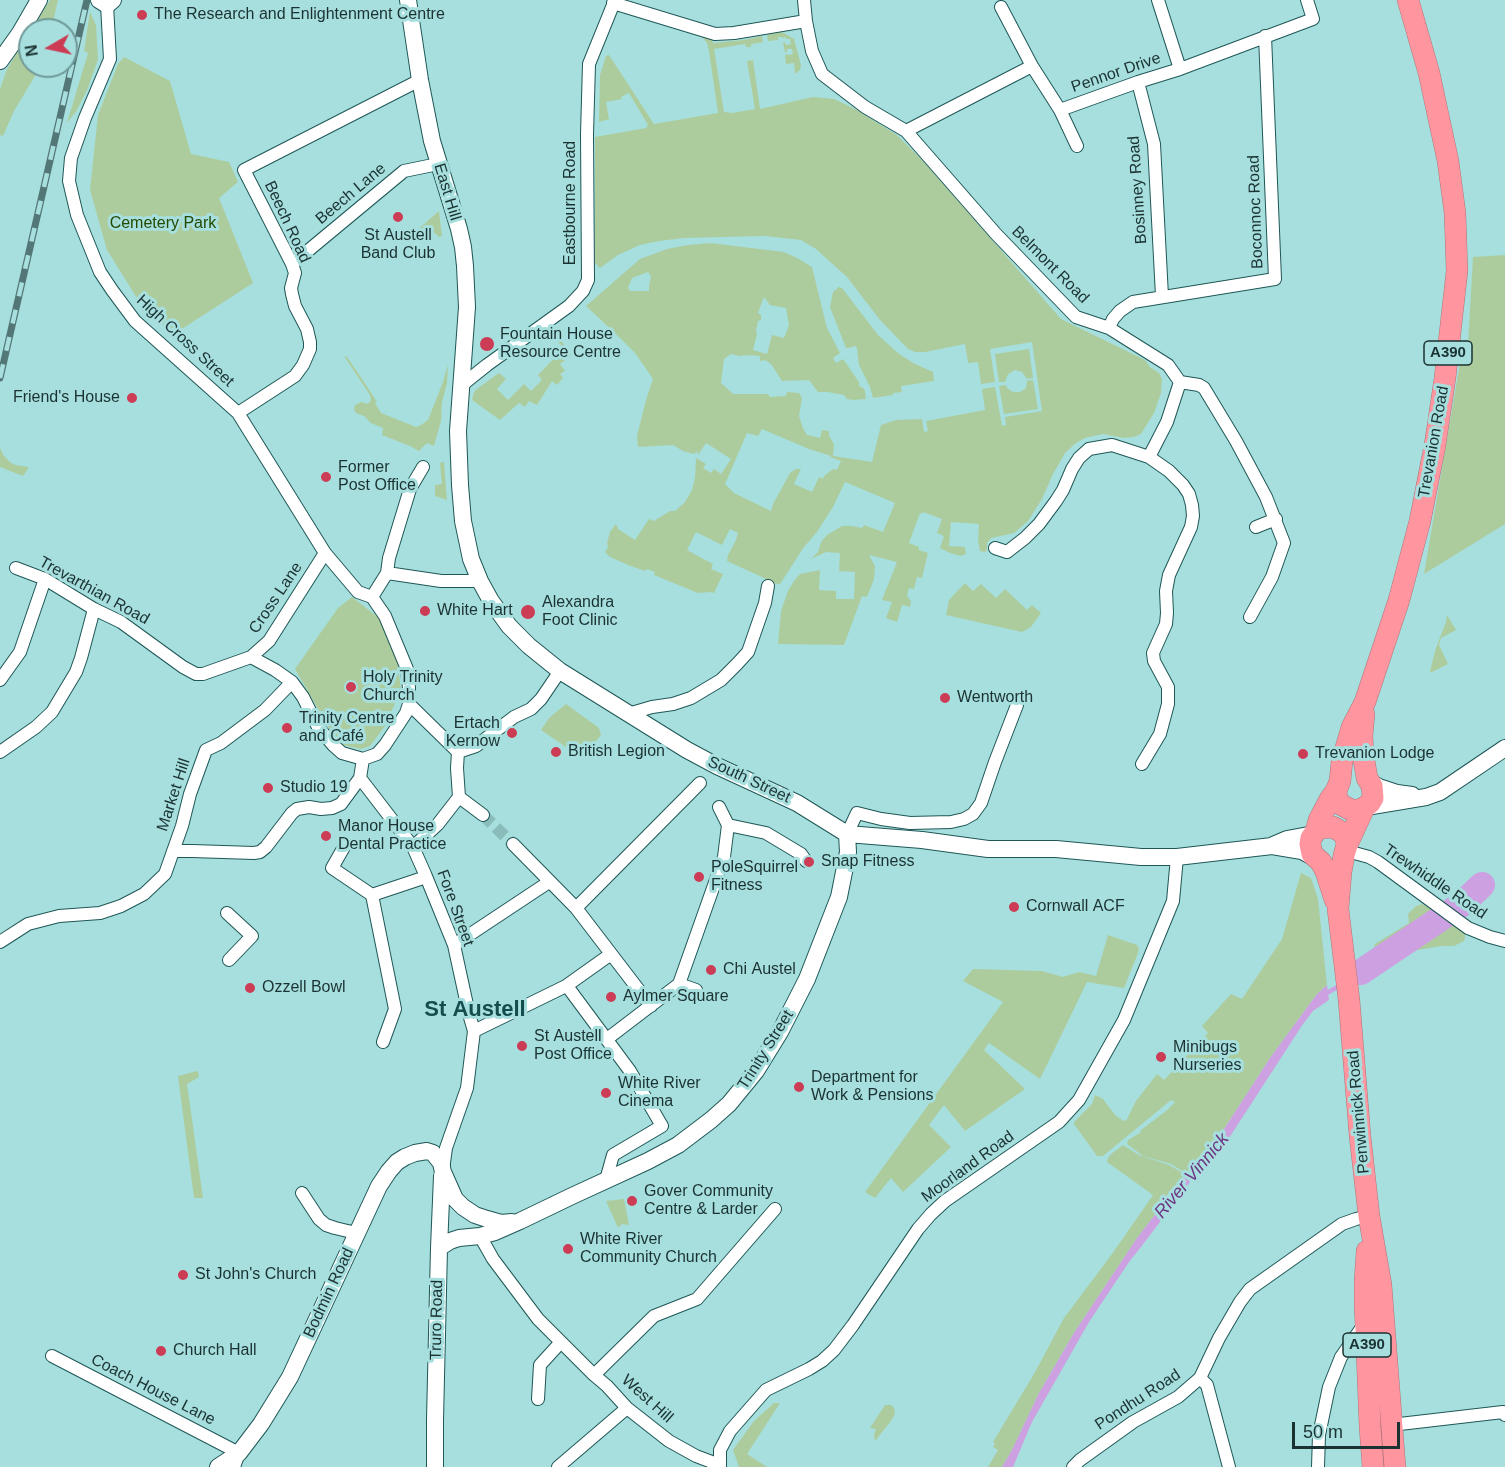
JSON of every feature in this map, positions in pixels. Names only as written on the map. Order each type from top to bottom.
[{"type":"highway","name":"Trevanion Road","points":[[1365,702],[1399,600],[1420,521],[1445,378],[1457,272],[1455,213],[1448,161],[1430,73],[1408,0]]},
{"type":"highway","name":"A390","points":[[1365,702],[1362,745],[1369,780]]},
{"type":"highway","name":"A390","points":[[1315,832],[1338,786],[1352,726],[1365,702]]},
{"type":"highway","points":[[1356,773],[1369,780],[1373,798],[1365,808],[1351,810],[1345,808],[1337,798],[1338,786],[1344,776],[1356,773]]},
{"type":"highway","name":"A390","points":[[1338,909],[1341,873],[1346,850],[1365,808]]},
{"type":"highway","points":[[1327,826],[1339,829],[1346,839],[1346,850],[1340,860],[1327,864],[1312,854],[1310,844],[1315,832],[1327,826]]},
{"type":"highway","name":"A390","points":[[1318,860],[1326,872],[1338,909]]},
{"type":"highway","name":"Penwinnick Road","points":[[1338,909],[1349,1000],[1369,1220],[1381,1285],[1380,1426],[1373,1467]]},
{"type":"highway","name":"Penwinnick Road","points":[[1369,1220],[1365,1281],[1366,1323],[1380,1426],[1395,1467]]},
{"type":"highway","points":[[1380,1426],[1381,1467]]},
{"type":"street","points":[[0,62],[39,0]]},
{"type":"street","name":"East Hill","points":[[408,0],[432,141],[463,247],[467,307],[462,386]]},
{"type":"street","name":"Belmont Road","points":[[804,0],[812,51],[822,74],[865,107],[906,131],[996,234],[1076,317],[1109,328],[1168,365],[1180,382],[1204,388],[1261,487],[1284,543],[1272,577],[1250,617]]},
{"type":"street","points":[[1158,0],[1180,69]]},
{"type":"street","name":"Pennor Drive","points":[[1001,7],[1032,66],[1060,110],[1180,69],[1313,19],[1307,0]]},
{"type":"street","name":"High Cross Street","points":[[106,2],[110,59],[71,158],[69,181],[77,215],[100,272],[135,321],[238,413],[325,553],[358,592],[372,597]]},
{"type":"street","points":[[614,2],[715,34],[806,21]]},
{"type":"street","name":"Eastbourne Road","points":[[462,386],[487,365],[570,306],[584,291],[588,280],[589,64],[614,2]]},
{"type":"street","name":"Boconnoc Road","points":[[1109,328],[1113,319],[1126,305],[1133,302],[1275,279],[1265,36]]},
{"type":"street","points":[[906,131],[1032,66]]},
{"type":"street","name":"Beech Road","points":[[238,413],[295,376],[310,349],[307,329],[295,306],[292,294],[291,288],[295,273],[292,264],[244,170],[420,80]]},
{"type":"street","name":"Bosinney Road","points":[[1138,82],[1154,144],[1162,296]]},
{"type":"street","points":[[1060,110],[1077,146]]},
{"type":"street","name":"Beech Lane","points":[[292,264],[404,171],[438,164]]},
{"type":"street","points":[[1149,457],[1167,422],[1180,382]]},
{"type":"street","name":"South Street","points":[[462,386],[458,431],[463,521],[471,559],[491,601],[509,626],[529,646],[561,671],[687,750],[797,803],[847,834],[922,840],[988,849],[1056,849],[1141,857],[1177,857],[1272,846],[1302,851],[1318,860]]},
{"type":"street","points":[[1004,554],[1039,524],[1063,490],[1079,458],[1089,449],[1112,445],[1149,457],[1169,471],[1189,494],[1193,516],[1191,527],[1169,575],[1166,591],[1166,624],[1153,653],[1154,661],[1168,687],[1168,705],[1160,734],[1142,765]]},
{"type":"street","points":[[251,657],[275,669],[292,682],[303,697],[318,727],[342,753],[363,759],[377,754],[406,714],[410,688],[406,669],[385,616],[372,597],[387,573],[389,558],[410,489],[423,467]]},
{"type":"street","points":[[1256,527],[1276,519]]},
{"type":"street","name":"Cross Lane","points":[[251,657],[269,641],[325,553]]},
{"type":"street","name":"Trevarthian Road","points":[[16,568],[45,579],[94,609],[121,622],[196,674],[209,672],[251,657]]},
{"type":"street","points":[[387,573],[441,581],[480,581]]},
{"type":"street","points":[[0,680],[20,652],[45,579]]},
{"type":"street","points":[[628,714],[691,698],[721,680],[748,652],[765,603],[768,586]]},
{"type":"street","points":[[0,752],[36,727],[52,712],[79,665],[94,609]]},
{"type":"street","points":[[458,752],[476,746],[514,717],[531,709],[561,671]]},
{"type":"street","name":"Market Hill","points":[[0,942],[28,924],[59,916],[100,913],[121,906],[144,894],[165,874],[206,750],[221,743],[265,710],[292,682]]},
{"type":"street","points":[[409,704],[458,752],[459,797],[438,824],[413,847]]},
{"type":"street","points":[[847,834],[856,813],[910,823],[951,822],[973,814],[981,803],[994,762],[1017,705]]},
{"type":"street","points":[[1365,808],[1426,797],[1440,792],[1505,748]]},
{"type":"street","points":[[173,851],[260,852],[297,809],[332,808],[341,804],[360,778],[363,759]]},
{"type":"street","name":"Fore Street","points":[[360,778],[413,847],[454,945],[474,1031],[467,1088],[446,1148],[443,1172]]},
{"type":"street","points":[[1369,780],[1379,787],[1397,793],[1426,797]]},
{"type":"street","points":[[576,908],[700,783]]},
{"type":"street","points":[[459,797],[483,815]]},
{"type":"street","points":[[607,1039],[680,984],[724,858],[728,825],[722,808]]},
{"type":"street","points":[[728,825],[766,833],[801,854],[806,861]]},
{"type":"street","name":"South Street","points":[[1272,846],[1287,838],[1315,832]]},
{"type":"street","name":"Trinity Street","points":[[439,1248],[459,1238],[495,1232],[678,1145],[729,1104],[756,1071],[794,1007],[807,979],[839,897],[848,852],[847,834]]},
{"type":"street","points":[[513,844],[576,908],[651,1005]]},
{"type":"street","points":[[344,847],[328,865],[372,894],[395,1009],[383,1042]]},
{"type":"street","name":"Trewhiddle Road","points":[[1346,850],[1378,862],[1468,928],[1505,941]]},
{"type":"street","name":"Moorland Road","points":[[720,1466],[720,1450],[730,1431],[766,1390],[809,1369],[834,1350],[918,1228],[931,1214],[955,1194],[1059,1122],[1079,1100],[1124,1020],[1173,901],[1177,857]]},
{"type":"street","points":[[372,894],[426,877]]},
{"type":"street","points":[[454,945],[549,882]]},
{"type":"street","points":[[227,913],[252,936],[229,960]]},
{"type":"street","points":[[474,1031],[567,986],[611,954]]},
{"type":"street","points":[[680,984],[696,990]]},
{"type":"street","points":[[567,986],[630,1071],[655,1110],[662,1126],[613,1155],[606,1180]]},
{"type":"street","name":"Bodmin Road","points":[[218,1467],[236,1460],[290,1377],[356,1233],[389,1170],[397,1162],[415,1153],[427,1151],[437,1157],[443,1172]]},
{"type":"street","name":"Trinity Street","points":[[443,1172],[455,1199],[475,1215],[501,1223],[520,1221]]},
{"type":"street","name":"Truro Road","points":[[435,1467],[439,1248],[443,1172]]},
{"type":"street","points":[[302,1194],[319,1219],[326,1225],[356,1233]]},
{"type":"street","points":[[594,1376],[654,1316],[697,1299],[775,1209]]},
{"type":"street","name":"Pondhu Road","points":[[1073,1467],[1133,1422],[1178,1397],[1200,1378],[1219,1338],[1250,1289],[1342,1224],[1356,1218],[1369,1220]]},
{"type":"street","name":"West Hill","points":[[480,1236],[493,1259],[533,1312],[627,1408],[669,1441],[720,1466]]},
{"type":"street","points":[[1318,1467],[1319,1435],[1329,1387],[1341,1357],[1366,1323]]},
{"type":"street","points":[[538,1399],[540,1365],[561,1342]]},
{"type":"street","name":"Coach House Lane","points":[[52,1356],[236,1460]]},
{"type":"street","points":[[1200,1378],[1207,1384],[1229,1467]]},
{"type":"street","points":[[558,1467],[627,1408]]},
{"type":"street","points":[[1380,1426],[1503,1412],[1505,1415]]},
{"type":"green space","points":[[50,0],[58,0],[54,18],[39,18]]},
{"type":"green space","points":[[90,12],[96,25],[98,59],[88,88],[77,110],[67,123],[88,53],[84,51]]},
{"type":"green space","points":[[779,32],[794,39],[801,65],[800,70],[795,74],[794,63],[786,64],[785,56],[793,54],[792,49],[787,49],[785,52],[783,43],[791,44],[790,39],[778,37],[778,40],[768,41],[767,35]]},
{"type":"green space","points":[[762,36],[763,42],[751,44],[751,47],[746,47],[745,44],[714,49],[724,112],[755,109],[747,61],[753,60],[760,109],[813,97],[834,99],[855,109],[897,135],[922,160],[1061,319],[1145,360],[1162,379],[1161,393],[1154,413],[1141,434],[1124,438],[1103,434],[1085,438],[1076,443],[1065,453],[1028,521],[1014,533],[991,538],[985,552],[980,551],[979,524],[951,522],[949,546],[965,547],[966,554],[961,556],[940,548],[944,536],[937,533],[942,519],[920,513],[909,543],[928,553],[922,578],[917,577],[914,589],[909,588],[907,596],[911,601],[910,607],[902,605],[897,622],[886,618],[892,602],[882,600],[897,562],[869,555],[875,566],[874,579],[867,597],[862,596],[844,645],[778,644],[781,611],[788,591],[800,574],[820,570],[819,590],[836,591],[836,599],[854,599],[855,572],[839,571],[840,553],[826,552],[811,559],[818,552],[821,542],[827,535],[842,526],[862,528],[864,525],[883,532],[895,503],[845,482],[833,507],[780,584],[770,583],[727,561],[738,533],[730,529],[722,545],[696,532],[687,550],[713,564],[711,569],[723,574],[714,593],[698,593],[654,575],[655,572],[628,565],[610,557],[605,552],[610,532],[616,524],[618,529],[635,540],[649,519],[654,521],[670,511],[675,511],[685,502],[692,490],[695,478],[696,458],[706,464],[703,468],[711,473],[714,469],[721,474],[731,459],[706,443],[698,455],[697,451],[694,454],[673,445],[638,447],[637,436],[653,379],[635,353],[586,306],[640,259],[667,249],[710,243],[784,252],[797,258],[812,267],[827,328],[840,353],[833,358],[836,363],[843,359],[859,382],[859,386],[865,391],[866,399],[853,400],[847,399],[844,395],[818,392],[809,380],[782,381],[771,364],[765,360],[760,361],[760,356],[731,354],[724,359],[721,383],[733,394],[768,394],[770,397],[786,396],[787,392],[799,393],[802,398],[799,416],[807,435],[820,438],[822,430],[829,431],[834,445],[833,456],[872,462],[881,425],[896,420],[922,419],[924,432],[928,431],[926,421],[985,410],[982,389],[995,387],[1002,426],[1006,425],[1005,417],[1042,411],[1032,342],[990,349],[995,382],[981,384],[978,362],[968,363],[965,344],[925,352],[908,349],[880,320],[847,277],[816,249],[801,240],[764,236],[684,238],[640,245],[618,255],[600,268],[595,263],[595,137],[646,128],[648,125],[629,93],[621,97],[622,99],[606,102],[609,119],[599,122],[600,75],[606,56],[609,55],[654,124],[718,113],[709,51],[702,37],[712,39],[713,43]],"holes":[[[648,272],[651,277],[649,291],[630,291],[628,288],[632,278]],[[764,297],[770,305],[786,308],[789,325],[784,338],[772,335],[767,354],[753,350],[758,321],[761,320],[761,315],[758,313]],[[762,429],[841,461],[837,470],[833,469],[823,479],[819,477],[812,492],[794,484],[801,469],[790,473],[771,511],[734,493],[725,484],[747,433],[758,436]]]},
{"type":"green space","points":[[18,51],[18,78],[34,78],[14,111],[3,136],[0,135],[0,89],[7,69]]},
{"type":"green space","name":"Cemetery Park","points":[[124,57],[170,81],[191,154],[229,162],[238,182],[219,198],[253,283],[174,334],[145,311],[107,250],[90,190],[98,115],[118,64]]},
{"type":"green space","points":[[439,211],[442,236],[421,232],[409,242],[407,239]]},
{"type":"green space","points":[[1505,255],[1505,524],[1424,574],[1460,363],[1467,362],[1473,257]]},
{"type":"green space","points":[[839,287],[878,335],[899,354],[933,372],[934,381],[901,386],[902,392],[873,398],[859,365],[857,348],[855,346],[846,348],[830,307],[833,292]]},
{"type":"green space","points":[[556,334],[572,355],[560,364],[565,371],[560,374],[563,378],[557,385],[552,381],[537,405],[529,401],[525,407],[519,403],[500,420],[472,400],[477,389],[499,373],[506,379],[497,389],[508,400],[524,384],[531,391],[542,380],[538,375],[564,348],[553,337]]},
{"type":"green space","points":[[1029,349],[1033,378],[1027,379],[1022,372],[1015,370],[1008,374],[1005,382],[999,382],[995,354]]},
{"type":"green space","points":[[344,356],[366,385],[381,413],[416,427],[428,420],[448,365],[441,421],[434,446],[427,443],[419,451],[382,435],[383,428],[356,413],[355,405],[361,402],[368,404],[371,400],[370,395]]},
{"type":"green space","points":[[1033,380],[1038,409],[1004,414],[999,386],[1006,385],[1013,392],[1020,392],[1026,388],[1027,381]]},
{"type":"green space","points":[[0,448],[10,462],[29,467],[23,476],[0,467]]},
{"type":"green space","points":[[444,462],[447,500],[435,496],[435,485],[442,484],[440,463]]},
{"type":"green space","points":[[965,583],[973,591],[981,584],[996,598],[1005,589],[1027,610],[1032,605],[1041,613],[1031,627],[1022,632],[946,615],[949,600]]},
{"type":"green space","points":[[352,597],[379,618],[396,652],[401,690],[385,726],[370,746],[361,749],[338,744],[295,669],[338,608]]},
{"type":"green space","points":[[1447,615],[1456,630],[1441,638],[1439,645],[1448,664],[1430,672],[1436,648]]},
{"type":"green space","points":[[566,704],[599,728],[601,735],[582,758],[541,730],[549,718]]},
{"type":"green space","points":[[1301,873],[1311,878],[1318,899],[1327,985],[1317,994],[1270,1058],[1206,1157],[1187,1174],[1171,1164],[1143,1156],[1127,1144],[1128,1140],[1140,1133],[1175,1102],[1171,1100],[1103,1156],[1097,1156],[1074,1122],[1092,1104],[1095,1095],[1103,1099],[1115,1115],[1126,1121],[1136,1101],[1157,1074],[1164,1080],[1208,1033],[1202,1026],[1231,994],[1242,999],[1282,939]]},
{"type":"green space","points":[[1474,877],[1480,883],[1454,905],[1449,901],[1458,890]]},
{"type":"green space","points":[[1422,904],[1442,914],[1377,959],[1372,953],[1375,944],[1409,923],[1408,914],[1416,906]]},
{"type":"green space","points":[[1449,920],[1465,934],[1464,941],[1454,946],[1417,950],[1383,968],[1379,962]]},
{"type":"green space","points":[[1108,935],[1137,945],[1139,948],[1124,988],[1087,982],[1040,1079],[989,1043],[984,1050],[1025,1089],[965,1131],[944,1105],[929,1125],[951,1147],[903,1192],[891,1178],[875,1198],[865,1192],[1003,1002],[963,981],[973,969],[1042,971],[1063,977],[1079,972],[1096,976]]},
{"type":"green space","points":[[198,1071],[199,1077],[187,1084],[203,1198],[194,1198],[178,1076]]},
{"type":"green space","points":[[1123,1145],[1139,1155],[1169,1165],[1185,1176],[1137,1238],[1074,1333],[1039,1393],[1002,1467],[988,1467],[998,1450],[993,1447],[995,1444],[993,1442],[1064,1318],[1153,1195],[1107,1162],[1111,1154]]},
{"type":"green space","points":[[624,1199],[629,1225],[622,1224],[618,1228],[606,1201]]},
{"type":"green space","points":[[774,1403],[780,1403],[747,1454],[767,1467],[739,1467],[733,1450],[754,1421]]},
{"type":"green space","points":[[885,1405],[891,1405],[895,1414],[875,1441],[876,1429],[870,1428]]},
{"type":"water","points":[[1480,883],[1486,889],[1462,911],[1454,905]]},
{"type":"water","points":[[1442,914],[1449,920],[1379,962],[1377,959]]},
{"type":"water","points":[[1327,985],[1329,1000],[1313,1011],[1303,1024],[1218,1155],[1192,1180],[1187,1174],[1206,1157],[1270,1058],[1317,994]]},
{"type":"water","points":[[1185,1176],[1190,1182],[1129,1262],[1089,1322],[1032,1422],[1013,1467],[1002,1467],[1039,1393],[1074,1333],[1137,1238]]},
{"type":"waterway","name":"River Vinnick","points":[[1361,972],[1462,904],[1482,885]]},
{"type":"waterway","name":"River Vinnick","points":[[1353,977],[1361,972]]},
{"type":"waterway","name":"River Vinnick","points":[[1325,994],[1341,985]]},
{"type":"tunnel","points":[[483,815],[513,844]]},
{"type":"railway","points":[[0,378],[87,0]]},
{"type":"place","name":"The Research and Enlightenment Centre","points":[[142,15]]},
{"type":"place","name":"St Austell Band Club","points":[[398,217]]},
{"type":"place","name":"Fountain House Resource Centre","points":[[487,344]]},
{"type":"place","name":"Friend's House","points":[[132,398]]},
{"type":"place","name":"Former Post Office","points":[[326,477]]},
{"type":"place","name":"White Hart","points":[[425,611]]},
{"type":"place","name":"Alexandra Foot Clinic","points":[[528,612]]},
{"type":"place","name":"Holy Trinity Church","points":[[351,687]]},
{"type":"place","name":"Wentworth","points":[[945,698]]},
{"type":"place","name":"Trinity Centre and Café","points":[[287,728]]},
{"type":"place","name":"Ertach Kernow","points":[[512,733]]},
{"type":"place","name":"British Legion","points":[[556,752]]},
{"type":"place","name":"Trevanion Lodge","points":[[1303,754]]},
{"type":"place","name":"Studio 19","points":[[268,788]]},
{"type":"place","name":"Manor House Dental Practice","points":[[326,836]]},
{"type":"place","name":"Snap Fitness","points":[[809,862]]},
{"type":"place","name":"PoleSquirrel Fitness","points":[[699,877]]},
{"type":"place","name":"Cornwall ACF","points":[[1014,907]]},
{"type":"place","name":"Chi Austel","points":[[711,970]]},
{"type":"place","name":"Ozzell Bowl","points":[[250,988]]},
{"type":"place","name":"Aylmer Square","points":[[611,997]]},
{"type":"place","name":"St Austell Post Office","points":[[522,1046]]},
{"type":"place","name":"Minibugs Nurseries","points":[[1161,1057]]},
{"type":"place","name":"Department for Work & Pensions","points":[[799,1087]]},
{"type":"place","name":"White River Cinema","points":[[606,1093]]},
{"type":"place","name":"Gover Community Centre & Larder","points":[[632,1201]]},
{"type":"place","name":"White River Community Church","points":[[568,1249]]},
{"type":"place","name":"St John's Church","points":[[183,1275]]},
{"type":"place","name":"Church Hall","points":[[161,1351]]},
{"type":"district","name":"St Austell","points":[[475,1010]]}]
